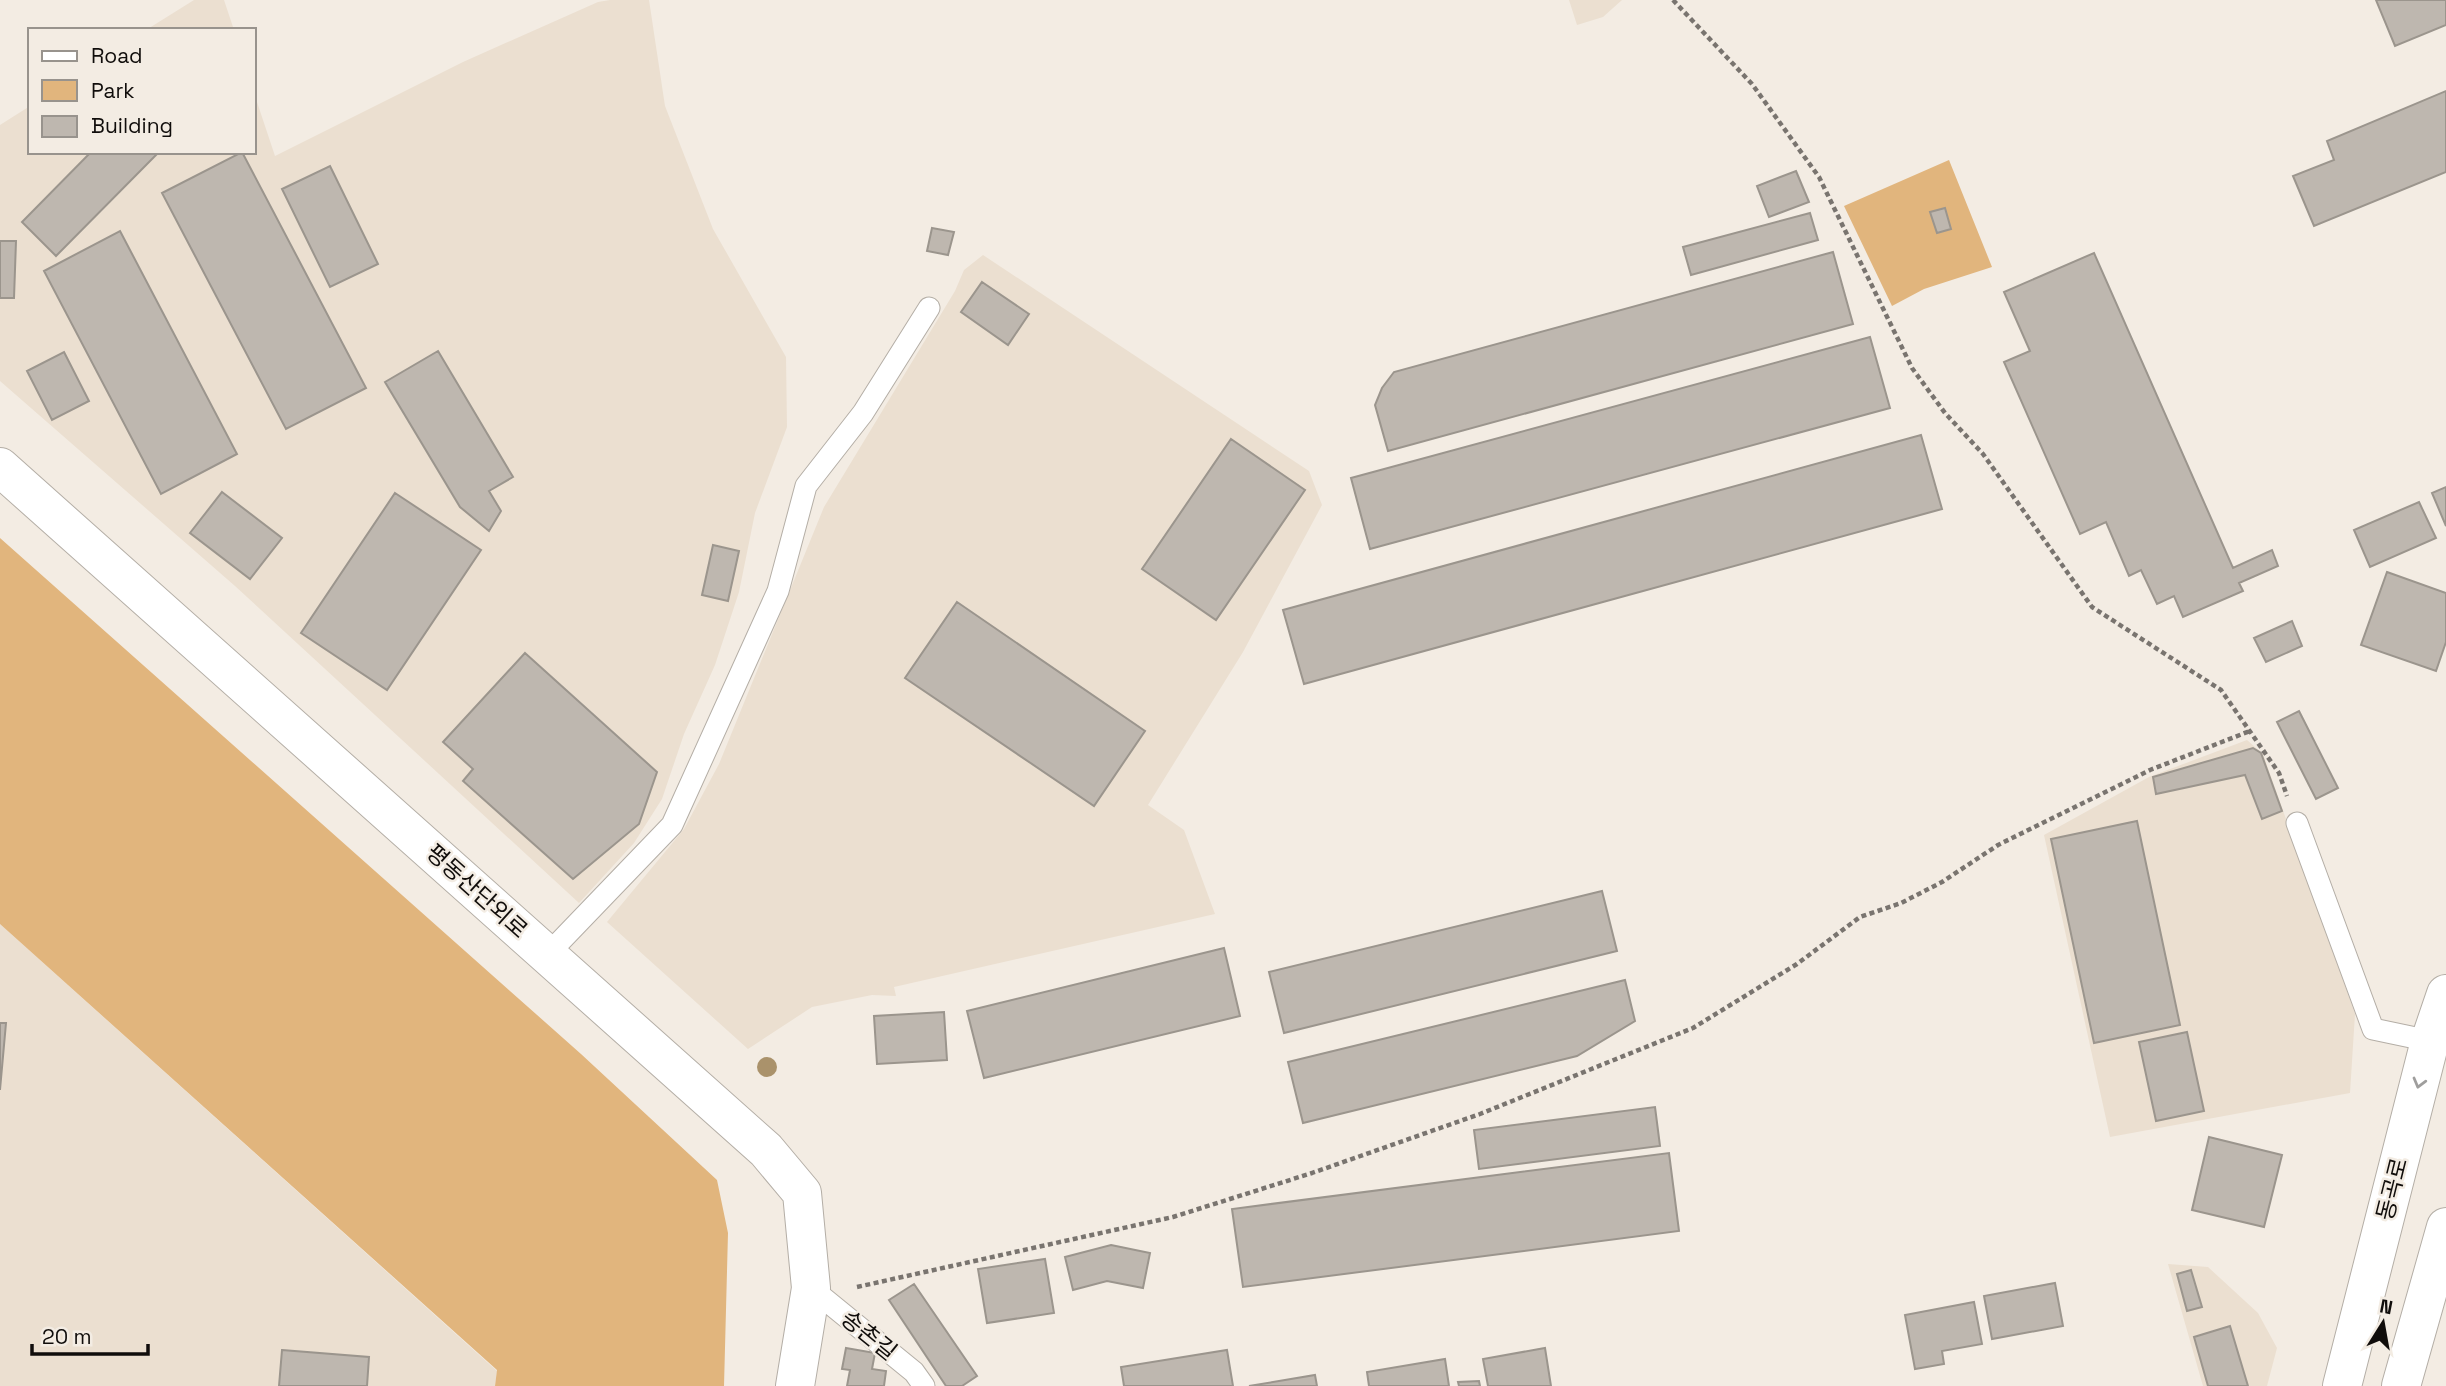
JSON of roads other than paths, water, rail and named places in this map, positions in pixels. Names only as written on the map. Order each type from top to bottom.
[{"type":"street","name":"평동산단외로","points":[[0,467],[766,1150],[802,1193],[811,1288],[795,1386]]},
{"type":"street","name":"동곡로","points":[[2342,1386],[2430,1041],[2446,994]]},
{"type":"street","points":[[2401,1386],[2446,1227]]},
{"type":"lane","points":[[548,954],[672,825],[778,591],[806,486],[863,412],[929,308]]},
{"type":"lane","points":[[2297,823],[2373,1029],[2430,1041]]},
{"type":"lane","name":"송촌길","points":[[811,1288],[914,1372],[924,1386]]}]
